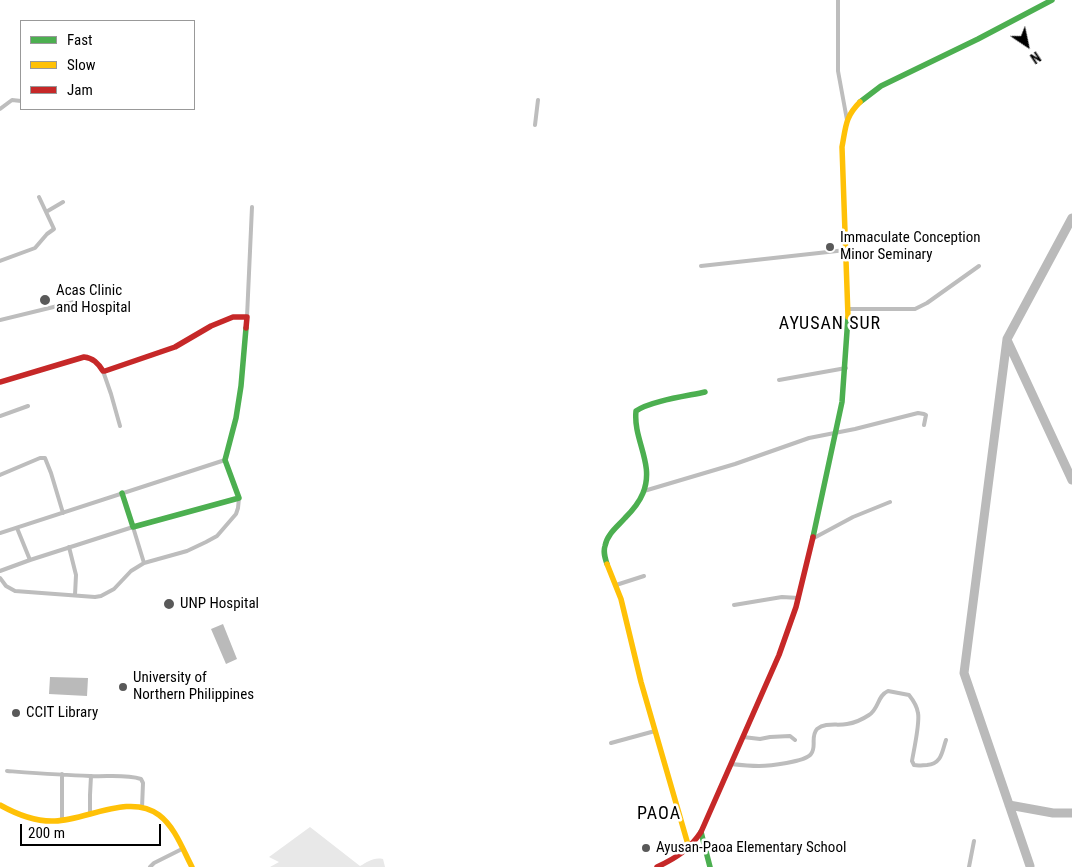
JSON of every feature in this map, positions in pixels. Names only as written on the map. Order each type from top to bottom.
[{"type":"street","points":[[838,0],[838,71],[847,120]]},
{"type":"street","points":[[657,867],[689,848],[700,832],[779,655],[799,598],[835,433],[846,368],[849,309],[842,154],[847,120],[854,108],[881,86],[978,39],[1052,0]]},
{"type":"street","points":[[0,109],[12,100],[20,101]]},
{"type":"street","points":[[535,125],[538,100]]},
{"type":"street","points":[[0,261],[35,248],[54,229],[39,197]]},
{"type":"street","points":[[46,212],[63,202]]},
{"type":"street","points":[[0,578],[6,586],[15,591],[95,597],[109,593],[131,571],[144,563],[187,551],[217,536],[236,514],[239,498],[225,460],[236,418],[241,386],[247,318],[252,207]]},
{"type":"street","points":[[701,266],[846,250]]},
{"type":"street","points":[[849,309],[915,309],[979,266]]},
{"type":"street","points":[[0,320],[74,302]]},
{"type":"street","points":[[103,371],[174,347],[211,326],[233,317],[247,318]]},
{"type":"street","points":[[0,382],[89,357],[98,363],[103,371],[120,426]]},
{"type":"street","points":[[779,380],[846,368]]},
{"type":"street","points":[[689,848],[632,650],[621,599],[605,558],[605,546],[610,535],[632,512],[644,491],[647,470],[635,423],[636,411],[654,404],[705,392]]},
{"type":"street","points":[[0,416],[28,406]]},
{"type":"street","points":[[644,491],[735,464],[792,444],[918,413],[926,415],[924,425]]},
{"type":"street","points":[[0,475],[40,458],[45,458],[63,512]]},
{"type":"street","points":[[0,533],[225,460]]},
{"type":"street","points":[[122,493],[144,563]]},
{"type":"street","points":[[0,571],[133,526],[239,498]]},
{"type":"street","points":[[812,539],[853,517],[890,502]]},
{"type":"street","points":[[17,528],[30,560]]},
{"type":"street","points":[[70,547],[76,575],[75,595]]},
{"type":"street","points":[[616,585],[644,576]]},
{"type":"street","points":[[734,605],[782,597],[799,598]]},
{"type":"street","points":[[731,764],[761,766],[783,764],[807,758],[813,753],[813,735],[817,728],[826,725],[850,723],[869,716],[875,709],[881,696],[888,691],[909,695],[917,709],[918,717],[912,760],[914,764],[918,766],[936,763],[940,759],[946,740]]},
{"type":"street","points":[[611,743],[655,732]]},
{"type":"street","points":[[743,737],[760,739],[790,736],[795,740]]},
{"type":"street","points":[[7,771],[126,776],[141,779],[143,783],[142,808]]},
{"type":"street","points":[[62,774],[62,820]]},
{"type":"street","points":[[90,814],[91,776]]},
{"type":"street","points":[[0,805],[21,816],[56,822],[116,809],[147,808],[158,814],[168,824],[192,867]]},
{"type":"street","points":[[700,832],[710,867]]},
{"type":"street","points":[[969,867],[974,841]]},
{"type":"street","points":[[150,867],[154,863],[182,849]]},
{"type":"shaded area","points":[[223,624],[237,659],[226,664],[211,629]]},
{"type":"shaded area","points":[[50,677],[88,678],[87,696],[49,694]]},
{"type":"shaded area","points":[[310,827],[360,866],[371,860],[383,859],[385,867],[270,867],[279,862],[269,857]]},
{"type":"waterway","points":[[1030,866],[964,673],[1007,339],[1072,218]]},
{"type":"waterway","points":[[1007,340],[1072,480]]},
{"type":"waterway","points":[[1009,805],[1053,813],[1072,813]]},
{"type":"traffic: fast","points":[[860,102],[881,86],[978,39],[1052,0]]},
{"type":"traffic: fast","points":[[813,537],[842,402],[848,317]]},
{"type":"traffic: fast","points":[[122,493],[133,527],[239,498],[225,460],[236,418],[246,328]]},
{"type":"traffic: fast","points":[[607,564],[604,550],[606,542],[613,530],[637,503],[643,493],[646,482],[647,472],[636,422],[636,411],[642,407],[659,402],[705,392]]},
{"type":"traffic: fast","points":[[701,832],[710,867]]},
{"type":"traffic: slow","points":[[848,317],[842,147],[845,127],[851,112],[860,102]]},
{"type":"traffic: slow","points":[[607,564],[621,599],[641,682],[689,848]]},
{"type":"traffic: slow","points":[[0,805],[26,817],[48,821],[67,820],[122,807],[148,809],[159,815],[170,826],[192,867]]},
{"type":"traffic: jam","points":[[0,382],[84,357],[93,360],[105,371],[175,347],[211,326],[233,317],[247,317],[246,328]]},
{"type":"traffic: jam","points":[[657,867],[682,853],[701,832],[779,655],[796,607],[813,537]]},
{"type":"place","name":"Immaculate Conception Minor Seminary","points":[[830,247]]},
{"type":"place","name":"Acas Clinic and Hospital","points":[[45,300]]},
{"type":"place","name":"UNP Hospital","points":[[169,604]]},
{"type":"place","name":"University of Northern Philippines","points":[[123,687]]},
{"type":"place","name":"CCIT Library","points":[[16,713]]},
{"type":"place","name":"Ayusan-Paoa Elementary School","points":[[646,848]]},
{"type":"district","name":"AYUSAN SUR","points":[[830,324]]},
{"type":"district","name":"PAOA","points":[[659,814]]}]
